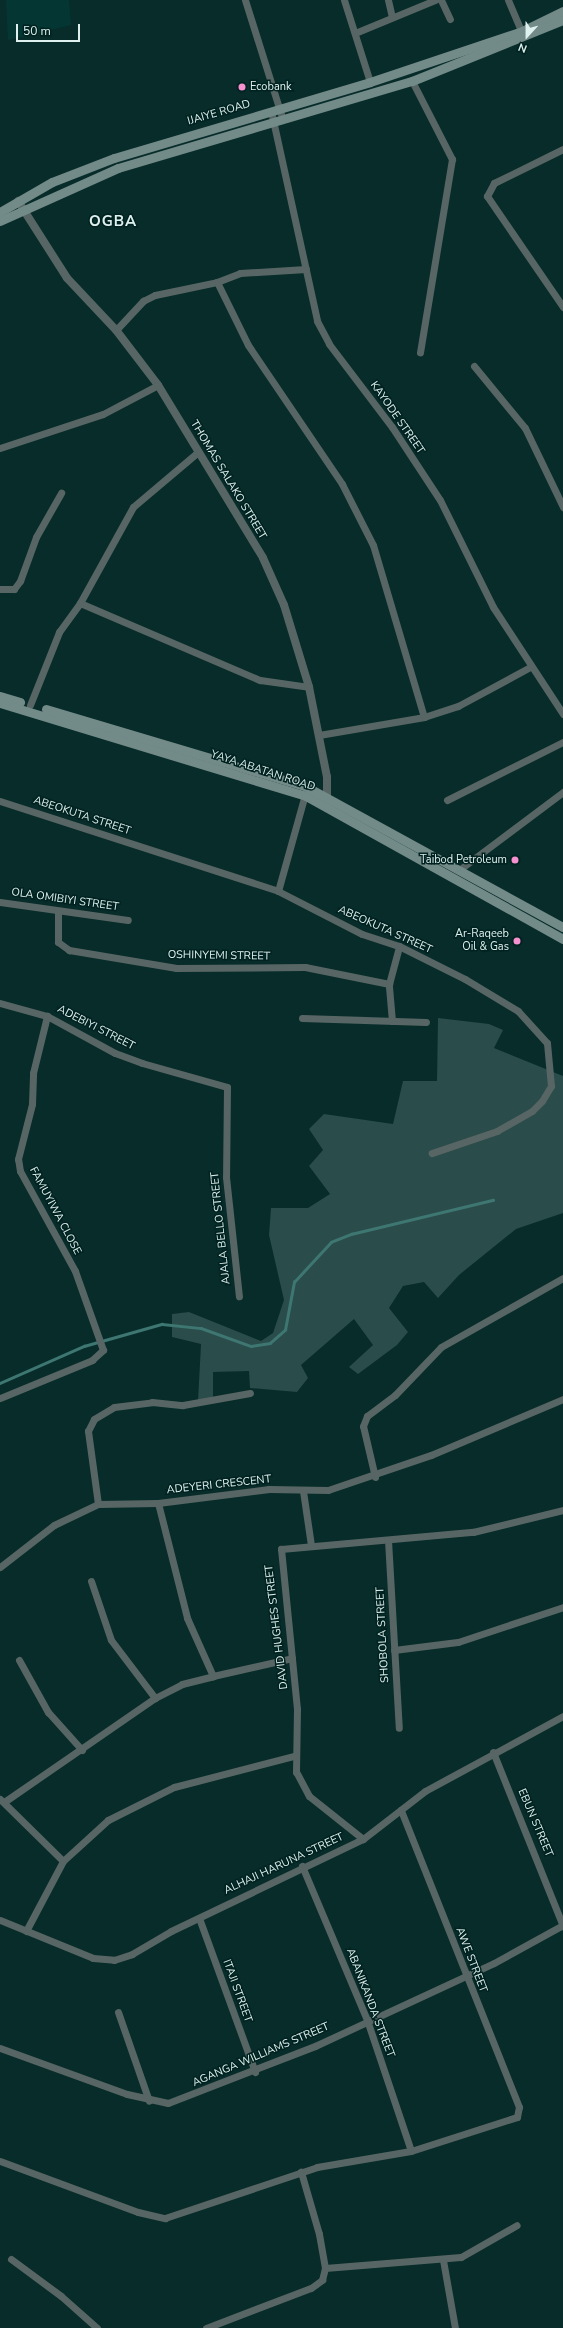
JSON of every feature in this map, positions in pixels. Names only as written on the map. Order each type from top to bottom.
[{"type":"main road","name":"IJAIYE ROAD","points":[[276,114],[370,82],[523,35],[563,11]]},
{"type":"main road","name":"IJAIYE ROAD","points":[[0,221],[52,182],[114,158],[276,114],[412,81],[563,20]]},
{"type":"main road","name":"IJAIYE ROAD","points":[[0,212],[20,205]]},
{"type":"main road","name":"YAYA ABATAN ROAD","points":[[0,696],[306,791],[459,870],[563,927]]},
{"type":"main road","name":"YAYA ABATAN ROAD","points":[[0,703],[306,791]]},
{"type":"main road","name":"YAYA ABATAN ROAD","points":[[327,801],[563,939]]},
{"type":"street","name":"KAYODE STREET","points":[[246,0],[276,114],[317,321],[329,344],[392,427],[440,500],[493,607],[530,667],[563,714]]},
{"type":"street","points":[[344,0],[370,82]]},
{"type":"street","points":[[388,0],[392,17]]},
{"type":"street","points":[[354,33],[435,0]]},
{"type":"street","points":[[441,0],[450,19]]},
{"type":"street","points":[[508,0],[523,35]]},
{"type":"street","points":[[412,81],[451,153],[420,352]]},
{"type":"street","points":[[563,149],[494,182],[487,196],[563,307]]},
{"type":"street","name":"THOMAS SALAKO STREET","points":[[20,205],[67,278],[116,330],[158,385],[263,558],[284,605],[309,687],[319,734],[327,801]]},
{"type":"street","points":[[116,330],[143,301],[217,282],[258,269],[306,268]]},
{"type":"street","points":[[217,282],[248,345],[342,484],[373,545],[424,717]]},
{"type":"street","points":[[474,366],[525,428],[563,507]]},
{"type":"street","points":[[0,448],[103,414],[158,385]]},
{"type":"street","points":[[30,705],[59,632],[80,603],[133,507],[198,452]]},
{"type":"street","points":[[0,589],[14,589],[20,581],[36,537],[61,493]]},
{"type":"street","points":[[80,603],[260,680],[309,687]]},
{"type":"street","points":[[319,734],[424,717],[458,706],[530,667]]},
{"type":"street","points":[[447,800],[563,742]]},
{"type":"street","points":[[278,891],[306,791]]},
{"type":"street","points":[[459,870],[563,792]]},
{"type":"street","name":"ABEOKUTA STREET","points":[[0,801],[278,891],[362,934],[399,946],[499,997],[518,1011],[547,1043],[551,1086],[532,1112],[497,1131],[432,1153]]},
{"type":"street","name":"OLA OMIBIYI STREET","points":[[0,902],[58,912],[128,920]]},
{"type":"street","name":"OSHINYEMI STREET","points":[[58,912],[58,942],[68,950],[176,968],[305,967],[389,984]]},
{"type":"street","points":[[392,1021],[389,984],[399,946]]},
{"type":"street","name":"ADEBIYI STREET","points":[[0,1003],[47,1016],[115,1052],[227,1086]]},
{"type":"street","name":"FAMUYIWA CLOSE","points":[[1,1396],[100,1356],[101,1344],[75,1271],[20,1171],[18,1159],[32,1104],[33,1073],[47,1016]]},
{"type":"street","points":[[302,1018],[426,1022]]},
{"type":"street","name":"AJALA BELLO STREET","points":[[227,1086],[226,1177],[239,1296]]},
{"type":"street","points":[[375,1476],[363,1426],[367,1416],[395,1395],[441,1347],[563,1278]]},
{"type":"street","points":[[98,1504],[88,1431],[94,1419],[114,1407],[152,1402],[183,1405],[250,1393]]},
{"type":"street","name":"ADEYERI CRESCENT","points":[[0,1567],[54,1525],[98,1504],[158,1503],[269,1489],[303,1491],[328,1490],[375,1476],[563,1399]]},
{"type":"street","points":[[303,1491],[311,1545]]},
{"type":"street","points":[[158,1503],[186,1618],[213,1676]]},
{"type":"street","name":"DAVID HUGHES STREET","points":[[363,1839],[308,1796],[300,1785],[294,1756],[297,1709],[280,1552],[284,1547],[388,1540],[473,1532],[563,1510]]},
{"type":"street","name":"SHOBOLA STREET","points":[[388,1540],[399,1728]]},
{"type":"street","points":[[91,1581],[111,1640],[155,1698]]},
{"type":"street","points":[[394,1650],[458,1642],[563,1607]]},
{"type":"street","points":[[63,1861],[2,1801],[82,1750],[155,1698],[182,1684],[292,1658]]},
{"type":"street","points":[[20,1660],[48,1712],[82,1750]]},
{"type":"street","name":"ALHAJI HARUNA STREET","points":[[0,1920],[26,1932],[93,1958],[114,1960],[302,1866],[363,1839],[425,1791],[493,1752],[563,1716]]},
{"type":"street","name":"EBUN STREET","points":[[493,1752],[563,1925]]},
{"type":"street","points":[[26,1932],[63,1861],[108,1820],[174,1787],[294,1756]]},
{"type":"street","name":"AWE STREET","points":[[401,1810],[464,1976],[519,2106],[517,2117],[411,2151]]},
{"type":"street","name":"ABANIKANDA STREET","points":[[302,1866],[367,2020],[411,2151]]},
{"type":"street","name":"ITAJI STREET","points":[[199,1918],[255,2072]]},
{"type":"street","name":"AGANGA WILLIAMS STREET","points":[[0,2048],[149,2101],[168,2103],[255,2072],[464,1976],[563,1925]]},
{"type":"street","points":[[118,2012],[149,2101]]},
{"type":"street","points":[[0,2161],[138,2212],[165,2218],[225,2201],[301,2172],[411,2151]]},
{"type":"street","points":[[206,2328],[311,2288],[322,2280],[325,2268],[301,2172]]},
{"type":"street","points":[[325,2268],[443,2260],[475,2251],[518,2225]]},
{"type":"street","points":[[11,2259],[61,2296],[97,2328]]},
{"type":"street","points":[[443,2260],[455,2328]]},
{"type":"shaded area","points":[[6,0],[69,0],[71,25],[8,40]]},
{"type":"shaded area","points":[[438,1018],[489,1024],[503,1030],[494,1048],[563,1076],[563,1213],[516,1229],[459,1275],[438,1298],[424,1282],[403,1286],[389,1308],[408,1332],[397,1345],[358,1374],[349,1367],[373,1345],[354,1319],[301,1365],[308,1378],[297,1392],[250,1388],[249,1371],[213,1372],[213,1401],[198,1401],[201,1344],[172,1337],[172,1314],[189,1312],[261,1341],[273,1333],[284,1300],[269,1235],[271,1208],[308,1208],[330,1194],[309,1166],[323,1150],[309,1129],[324,1114],[393,1124],[403,1081],[437,1081]]},
{"type":"waterway","points":[[0,1383],[84,1346],[162,1324],[201,1328],[251,1346],[270,1343],[285,1330],[294,1282],[331,1242],[351,1234],[493,1200]]},
{"type":"place","name":"Ecobank","points":[[242,87]]},
{"type":"place","name":"Taibod Petroleum","points":[[515,860]]},
{"type":"place","name":"Ar-Raqeeb Oil & Gas","points":[[517,941]]},
{"type":"district","name":"OGBA","points":[[113,222]]}]
